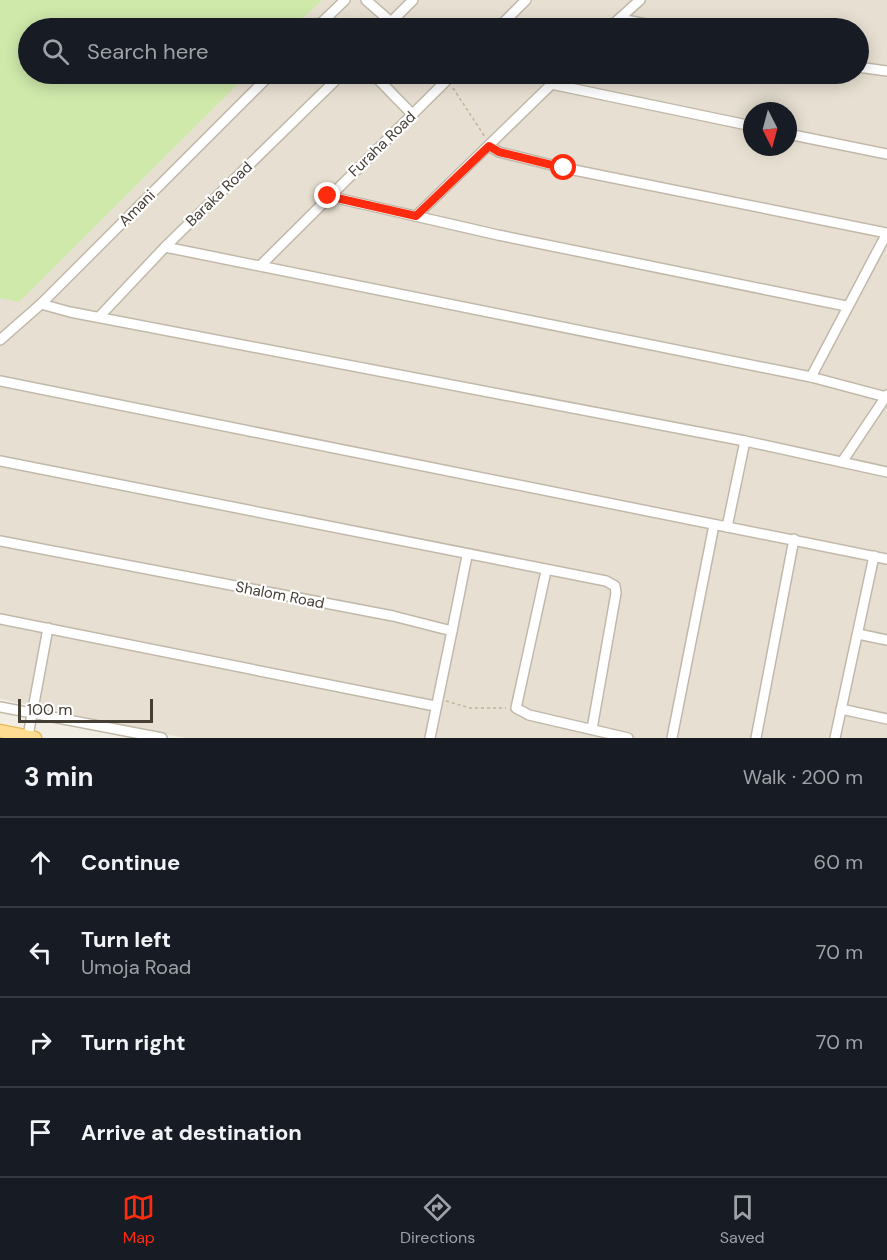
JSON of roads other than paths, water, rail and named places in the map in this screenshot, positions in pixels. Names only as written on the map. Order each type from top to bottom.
[{"type":"main road","points":[[0,731],[32,737]]},
{"type":"street","points":[[326,18],[345,0]]},
{"type":"street","points":[[366,0],[382,18]]},
{"type":"street","points":[[395,18],[413,0]]},
{"type":"street","points":[[508,18],[526,0]]},
{"type":"street","points":[[621,18],[640,0]]},
{"type":"street","points":[[869,69],[887,72]]},
{"type":"street","name":"Amani","points":[[0,340],[41,304],[261,84]]},
{"type":"street","name":"Baraka Road","points":[[99,317],[165,247],[332,84]]},
{"type":"street","points":[[383,84],[412,114]]},
{"type":"street","name":"Furaha Road","points":[[260,266],[443,84]]},
{"type":"street","points":[[416,216],[551,84],[743,124]]},
{"type":"street","points":[[797,136],[887,154]]},
{"type":"street","points":[[489,146],[499,152],[564,168],[887,233],[846,306],[811,377]]},
{"type":"street","points":[[328,196],[846,306]]},
{"type":"street","points":[[165,247],[811,377],[886,396],[842,462]]},
{"type":"street","points":[[41,304],[745,441],[887,472]]},
{"type":"street","points":[[0,381],[887,559]]},
{"type":"street","points":[[727,527],[745,441]]},
{"type":"street","points":[[0,461],[546,571],[606,581],[616,589],[592,729]]},
{"type":"street","points":[[672,738],[714,525]]},
{"type":"street","points":[[756,738],[794,539]]},
{"type":"street","name":"Shalom Road","points":[[0,541],[393,616],[452,631]]},
{"type":"street","points":[[429,738],[467,555]]},
{"type":"street","points":[[835,738],[874,556]]},
{"type":"street","points":[[546,571],[516,708],[529,715],[628,738]]},
{"type":"street","points":[[0,619],[436,702]]},
{"type":"street","points":[[32,737],[48,628]]},
{"type":"street","points":[[858,634],[887,640]]},
{"type":"street","points":[[0,707],[162,738]]},
{"type":"street","points":[[841,709],[887,719]]}]
